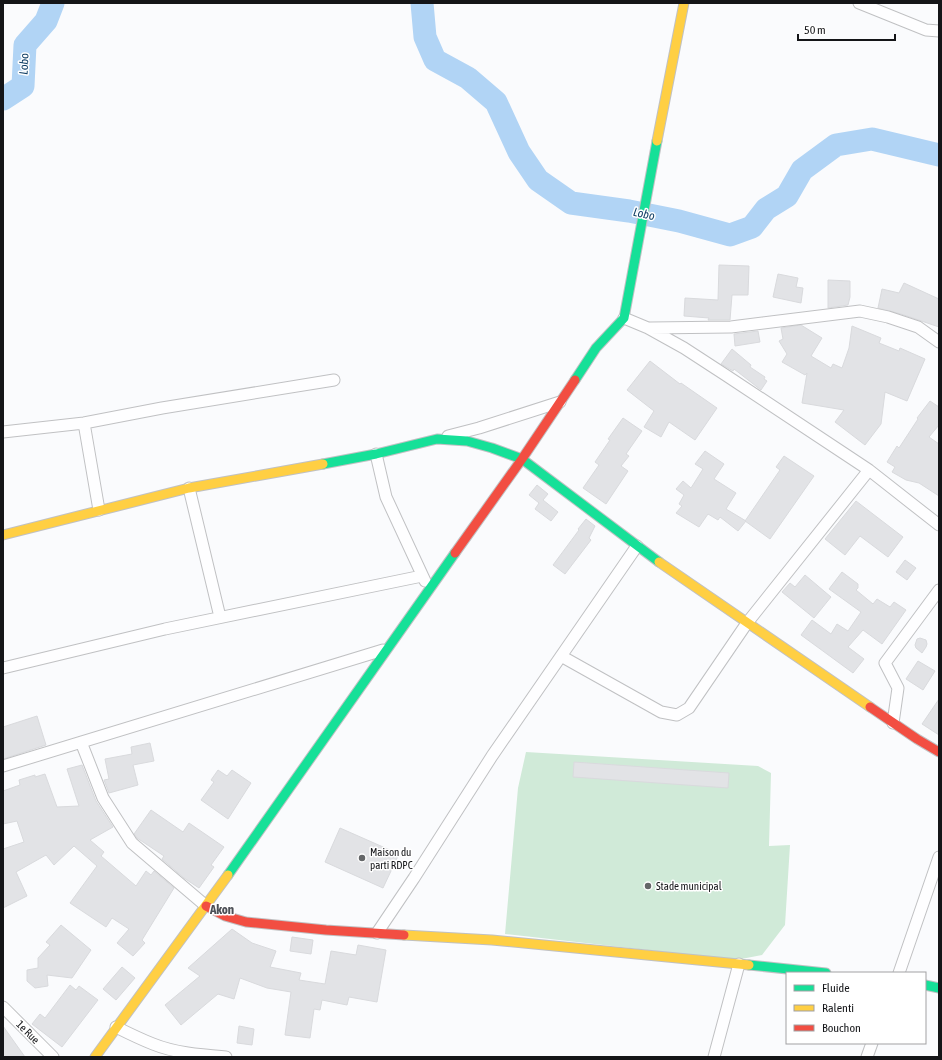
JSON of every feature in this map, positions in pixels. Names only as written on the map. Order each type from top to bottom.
[{"type":"main road","points":[[95,1057],[206,906],[429,588],[522,459],[596,348],[624,318],[639,232],[684,3]]},
{"type":"main road","points":[[3,535],[189,488],[376,454],[437,439],[467,441],[522,459],[637,546],[747,623],[939,752]]},
{"type":"main road","points":[[206,906],[225,916],[246,922],[377,933],[492,940],[816,972]]},
{"type":"main road","points":[[926,985],[939,988]]},
{"type":"street","points":[[859,3],[926,30],[939,31]]},
{"type":"street","points":[[648,328],[731,327],[860,311],[888,317],[918,327],[939,342]]},
{"type":"street","points":[[624,318],[648,328],[684,348],[869,470],[939,525]]},
{"type":"street","points":[[3,432],[84,423],[162,408],[334,380]]},
{"type":"street","points":[[437,439],[479,428],[562,401]]},
{"type":"street","points":[[84,423],[98,510]]},
{"type":"street","points":[[376,454],[386,497],[422,576],[429,588]]},
{"type":"street","points":[[561,656],[661,712],[676,715],[689,708],[747,623],[869,470]]},
{"type":"street","points":[[189,488],[220,617]]},
{"type":"street","points":[[377,933],[492,756],[637,546]]},
{"type":"street","points":[[3,668],[165,629],[422,576]]},
{"type":"street","points":[[893,722],[898,688],[885,663],[939,590]]},
{"type":"street","points":[[3,766],[386,650]]},
{"type":"street","points":[[82,742],[104,798],[132,843],[206,906]]},
{"type":"street","points":[[899,972],[939,857]]},
{"type":"street","points":[[714,1057],[739,964]]},
{"type":"street","name":"1e Rue","points":[[3,1007],[52,1057]]},
{"type":"street","points":[[116,1027],[154,1045],[199,1056],[226,1057]]},
{"type":"street","points":[[867,1057],[872,1044]]},
{"type":"green space","name":"Stade municipal","points":[[526,752],[758,766],[771,773],[769,846],[790,845],[785,925],[762,955],[736,960],[505,934],[518,788]]},
{"type":"building","points":[[719,265],[749,266],[748,295],[732,295],[730,320],[708,320],[709,318],[684,316],[685,298],[718,300]]},
{"type":"building","points":[[778,274],[798,278],[796,287],[803,288],[801,303],[773,297]]},
{"type":"building","points":[[828,280],[850,281],[850,297],[848,305],[828,308]]},
{"type":"building","points":[[904,283],[939,299],[939,327],[878,308],[882,289],[899,293]]},
{"type":"building","points":[[801,325],[822,338],[811,356],[831,368],[833,364],[842,368],[849,348],[852,326],[881,338],[879,343],[899,351],[900,348],[925,359],[907,401],[885,392],[881,424],[865,445],[835,422],[844,410],[802,403],[807,373],[805,375],[782,362],[787,354],[779,341],[783,339],[781,328]]},
{"type":"building","points":[[758,331],[760,342],[735,346],[734,334]]},
{"type":"building","points":[[732,349],[751,365],[750,367],[765,377],[764,379],[767,381],[761,390],[734,369],[733,371],[721,364]]},
{"type":"building","points":[[650,361],[680,384],[681,383],[717,408],[695,440],[669,422],[661,437],[644,427],[654,411],[627,390]]},
{"type":"building","points":[[930,401],[939,407],[939,425],[929,437],[939,444],[939,496],[919,483],[906,480],[892,472],[895,467],[887,462],[897,446],[899,448],[918,419],[917,418]]},
{"type":"building","points":[[623,418],[642,431],[626,454],[629,456],[621,466],[628,471],[606,504],[583,488],[599,465],[595,462],[610,440],[608,439]]},
{"type":"building","points":[[705,451],[724,464],[714,479],[736,493],[726,509],[746,521],[738,531],[720,517],[718,520],[708,514],[699,527],[676,513],[682,506],[679,504],[684,495],[676,489],[683,481],[691,488],[703,469],[695,464]]},
{"type":"building","points":[[784,456],[814,476],[770,539],[745,521],[780,470],[776,467]]},
{"type":"building","points":[[537,485],[548,494],[543,500],[558,512],[551,521],[535,509],[539,503],[529,495]]},
{"type":"building","points":[[856,501],[903,537],[888,557],[860,536],[845,555],[825,539]]},
{"type":"building","points":[[586,519],[595,526],[589,538],[591,540],[565,574],[553,565]]},
{"type":"building","points":[[905,560],[916,568],[907,580],[896,572]]},
{"type":"building","points":[[842,572],[858,584],[858,588],[856,590],[873,604],[877,599],[890,607],[894,602],[906,610],[882,644],[863,630],[848,647],[864,659],[853,673],[801,635],[812,620],[831,634],[837,624],[848,631],[861,612],[829,589]]},
{"type":"building","points":[[805,575],[831,597],[814,618],[782,592],[790,583],[795,587]]},
{"type":"building","points":[[920,638],[926,640],[927,644],[922,653],[916,648],[915,645],[917,639]]},
{"type":"building","points":[[918,661],[935,671],[923,690],[906,679]]},
{"type":"building","points":[[939,699],[939,735],[922,724]]},
{"type":"building","points":[[37,716],[46,745],[3,759],[3,727]]},
{"type":"building","points":[[150,743],[154,761],[133,765],[138,785],[109,793],[104,780],[109,779],[105,759],[132,754],[131,747]]},
{"type":"building","points":[[574,762],[729,773],[728,788],[573,777]]},
{"type":"building","points":[[82,765],[96,801],[113,827],[90,840],[104,852],[101,856],[136,886],[146,871],[151,875],[154,871],[174,888],[142,940],[145,943],[133,956],[117,943],[129,929],[112,918],[106,927],[70,903],[97,866],[74,846],[54,865],[46,855],[16,872],[27,896],[3,908],[3,849],[24,842],[17,821],[3,824],[3,791],[20,785],[19,780],[35,775],[35,777],[45,774],[57,807],[79,806],[67,769]]},
{"type":"building","points":[[218,770],[227,776],[232,770],[251,783],[228,819],[201,800],[214,782],[211,780]]},
{"type":"building","points":[[151,810],[183,832],[189,823],[224,847],[211,865],[214,867],[199,888],[184,878],[162,859],[164,856],[137,838],[134,834]]},
{"type":"building","name":"Maison du parti RDPC","points":[[340,828],[399,854],[383,888],[325,862]]},
{"type":"building","points":[[61,925],[91,950],[72,978],[47,975],[48,986],[35,988],[27,981],[27,970],[38,968],[38,958],[50,945],[46,942]]},
{"type":"building","points":[[232,929],[252,943],[276,951],[270,967],[301,973],[299,980],[325,984],[331,951],[356,955],[358,945],[386,950],[377,1002],[349,997],[347,1005],[322,1000],[320,1010],[314,1009],[310,1038],[285,1035],[291,992],[267,988],[240,978],[234,999],[218,994],[181,1025],[165,1005],[200,976],[188,968]]},
{"type":"building","points":[[292,937],[313,940],[311,954],[290,951]]},
{"type":"building","points":[[122,967],[135,978],[116,1000],[103,989]]},
{"type":"building","points":[[70,985],[76,990],[79,986],[98,1000],[62,1047],[32,1024],[40,1014],[45,1018]]},
{"type":"building","points":[[3,1026],[25,1057],[3,1057]]},
{"type":"building","points":[[239,1026],[254,1029],[252,1045],[237,1043]]},
{"type":"waterway","name":"Lobo","points":[[3,99],[23,86],[25,45],[46,21],[53,3]]},
{"type":"waterway","name":"Lobo","points":[[422,3],[425,37],[435,60],[468,78],[496,102],[519,152],[538,180],[571,203],[629,211],[679,221],[730,235],[752,227],[766,209],[787,196],[802,170],[836,145],[872,139],[939,155]]},
{"type":"traffic: fast","points":[[575,380],[596,348],[624,318],[657,141]]},
{"type":"traffic: fast","points":[[323,464],[376,454],[437,439],[467,441],[492,448],[522,459],[659,562]]},
{"type":"traffic: fast","points":[[228,875],[455,553]]},
{"type":"traffic: fast","points":[[749,965],[816,972]]},
{"type":"traffic: fast","points":[[926,985],[939,988]]},
{"type":"traffic: slow","points":[[657,141],[684,3]]},
{"type":"traffic: slow","points":[[3,535],[189,488],[323,464]]},
{"type":"traffic: slow","points":[[659,562],[870,707]]},
{"type":"traffic: slow","points":[[95,1057],[228,875]]},
{"type":"traffic: slow","points":[[404,935],[492,940],[749,965]]},
{"type":"traffic: jam","points":[[455,553],[522,459],[575,380]]},
{"type":"traffic: jam","points":[[870,707],[939,752]]},
{"type":"traffic: jam","points":[[206,906],[225,916],[246,922],[326,930],[404,935]]},
{"type":"place","name":"Maison du parti RDPC","points":[[362,858]]},
{"type":"place","name":"Stade municipal","points":[[648,886]]},
{"type":"district","name":"Akon","points":[[222,909]]}]
